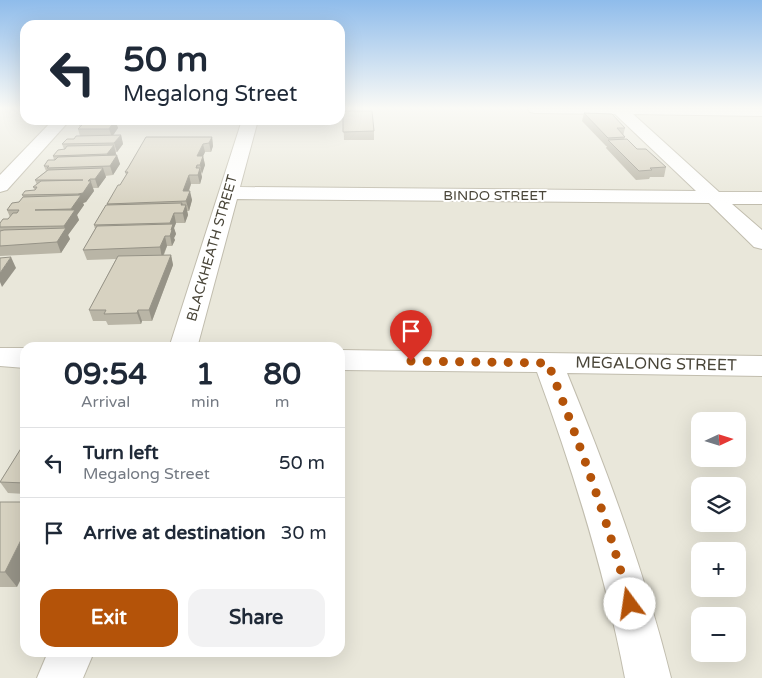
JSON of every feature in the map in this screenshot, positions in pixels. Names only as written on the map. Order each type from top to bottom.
[{"type":"street","points":[[0,186],[43,141]]},
{"type":"street","name":"BLACKHEATH STREET","points":[[185,342],[243,141]]},
{"type":"street","points":[[652,141],[762,242]]},
{"type":"street","name":"BINDO STREET","points":[[227,193],[762,198]]},
{"type":"street","points":[[0,357],[20,358]]},
{"type":"street","name":"MEGALONG STREET","points":[[345,360],[762,366]]},
{"type":"street","points":[[548,363],[582,450],[616,552],[648,678]]},
{"type":"street","points":[[60,678],[70,657]]},
{"type":"shaded area","points":[[0,141],[762,141],[762,678],[0,678]]},
{"type":"building","points":[[65,141],[116,141],[114,143],[62,144]]},
{"type":"building","points":[[144,141],[210,141],[209,143],[203,144],[197,156],[203,156],[200,165],[197,165],[196,168],[200,168],[198,175],[189,175],[183,191],[190,191],[186,201],[107,204],[128,172],[125,172]]},
{"type":"building","points":[[609,141],[629,141],[637,149],[646,149],[666,167],[639,171]]},
{"type":"building","points":[[114,145],[107,154],[53,156],[58,150],[65,149],[67,146]]},
{"type":"building","points":[[117,155],[110,166],[47,168],[49,166],[44,166],[48,160],[55,160],[58,157]]},
{"type":"building","points":[[103,168],[95,179],[88,181],[91,181],[83,193],[22,195],[25,191],[35,190],[37,187],[33,187],[41,181],[83,180],[35,180],[48,170]]},
{"type":"building","points":[[81,195],[71,209],[35,210],[75,210],[64,226],[0,227],[3,219],[8,219],[19,210],[7,210],[12,203],[19,202],[23,197]]},
{"type":"building","points":[[182,203],[181,205],[186,205],[183,213],[174,213],[170,223],[94,225],[106,205]]},
{"type":"building","points":[[173,224],[170,236],[165,236],[160,247],[83,250],[97,226]]},
{"type":"building","points":[[66,228],[57,242],[0,246],[0,231]]},
{"type":"building","points":[[171,255],[149,310],[138,310],[137,313],[104,314],[106,310],[89,310],[118,256]]},
{"type":"building","points":[[11,257],[0,273],[0,258]]},
{"type":"building","points":[[20,450],[20,483],[0,482]]},
{"type":"building","points":[[0,502],[20,502],[20,542],[5,572],[0,572]]},
{"type":"route","points":[[411,361],[548,363],[582,450],[616,552],[630,604]]}]
